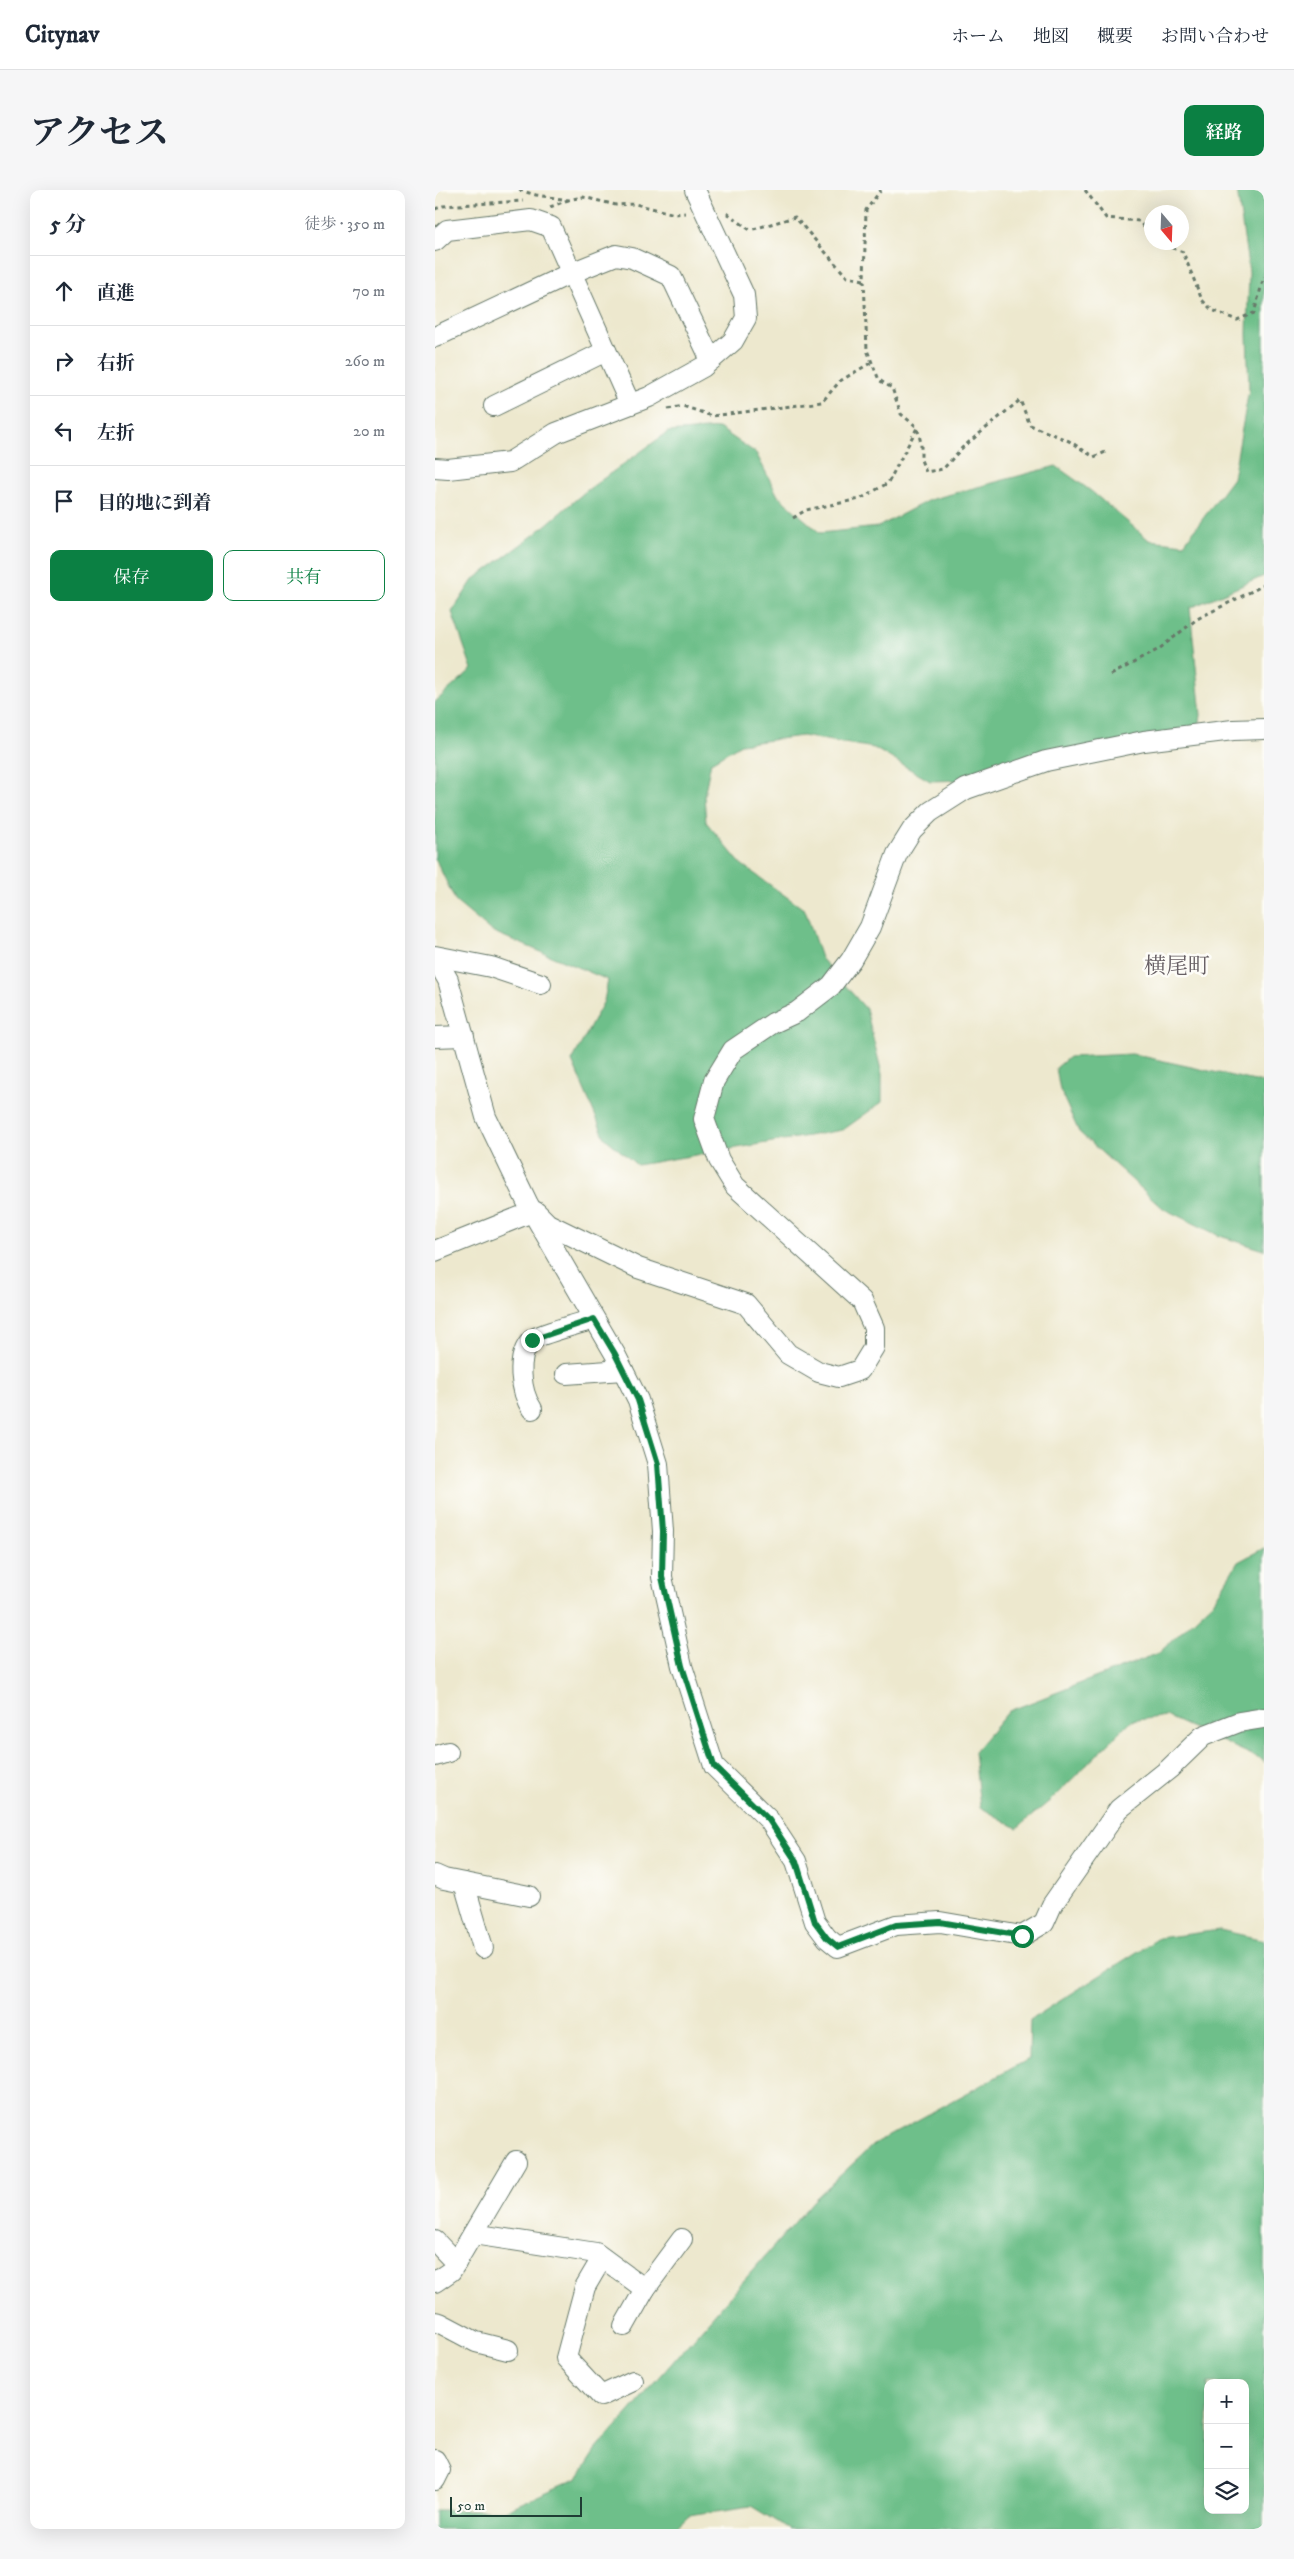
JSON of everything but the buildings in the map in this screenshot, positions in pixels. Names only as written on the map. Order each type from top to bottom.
[{"type":"street","points":[[435,468],[448,469],[511,462],[556,433],[649,397],[703,367],[733,341],[746,318],[745,296],[712,210],[695,190]]},
{"type":"street","points":[[435,241],[447,230],[531,220],[551,227],[630,404]]},
{"type":"street","points":[[435,337],[571,273],[616,255],[632,258],[671,276],[711,360]]},
{"type":"street","points":[[495,406],[606,351]]},
{"type":"street","points":[[530,1208],[548,1224],[638,1268],[746,1304],[788,1354],[819,1372],[839,1377],[861,1370],[874,1347],[873,1328],[862,1301],[735,1186],[719,1160],[705,1119],[714,1081],[733,1050],[773,1023],[797,1012],[831,986],[851,960],[870,927],[897,854],[912,830],[930,812],[966,789],[1046,761],[1197,734],[1264,729]]},
{"type":"street","points":[[435,956],[491,967],[541,984]]},
{"type":"street","points":[[435,956],[448,980],[487,1117],[530,1208],[623,1370],[638,1400],[658,1464],[663,1531],[662,1577],[682,1666],[714,1766],[769,1820],[796,1861],[815,1922],[827,1938],[838,1947],[896,1925],[940,1922],[1022,1936],[1044,1922],[1052,1905],[1119,1809],[1169,1769],[1203,1736],[1239,1722],[1264,1718]]},
{"type":"street","points":[[435,1037],[463,1036]]},
{"type":"street","points":[[435,1251],[530,1208]]},
{"type":"street","points":[[532,1410],[527,1401],[522,1373],[523,1354],[532,1340],[594,1319]]},
{"type":"street","points":[[566,1374],[623,1370]]},
{"type":"street","points":[[435,1875],[529,1896]]},
{"type":"street","points":[[464,1883],[483,1948]]},
{"type":"street","points":[[435,2282],[451,2272],[516,2161]]},
{"type":"street","points":[[473,2234],[596,2254],[645,2290]]},
{"type":"street","points":[[624,2326],[645,2290],[682,2239]]},
{"type":"street","points":[[435,2241],[456,2263]]},
{"type":"street","points":[[602,2258],[585,2287],[566,2358],[601,2396],[633,2382]]},
{"type":"street","points":[[435,2322],[440,2322],[476,2342],[508,2350]]},
{"type":"street","points":[[435,2460],[440,2470],[435,2480]]},
{"type":"path","points":[[519,190],[568,200],[583,198],[617,205],[635,204],[675,214],[712,210],[750,230],[795,217],[847,277],[864,280]]},
{"type":"path","points":[[881,190],[866,210],[864,280],[867,350],[879,380],[891,388],[901,414],[917,427],[921,443],[921,460],[926,472],[943,469],[961,448],[1020,400],[1031,425],[1069,441],[1094,457],[1108,451]]},
{"type":"path","points":[[1085,190],[1106,218],[1139,221],[1144,227]]},
{"type":"path","points":[[1178,250],[1183,252],[1202,300],[1212,310],[1237,320],[1254,313],[1264,277]]},
{"type":"path","points":[[649,397],[662,410],[683,406],[712,416],[822,402],[840,382],[872,362]]},
{"type":"path","points":[[793,518],[806,510],[860,500],[888,483],[917,427]]},
{"type":"path","points":[[1111,675],[1159,649],[1197,619],[1264,585]]},
{"type":"green space","points":[[1237,190],[1264,190],[1264,576],[1190,608],[1201,715],[1198,735],[968,780],[930,781],[874,748],[802,736],[741,744],[711,762],[704,796],[706,822],[741,864],[805,910],[821,958],[866,1009],[882,1074],[882,1102],[843,1130],[637,1165],[605,1138],[572,1061],[604,1001],[608,980],[491,931],[456,902],[435,858],[435,702],[472,669],[452,612],[473,580],[535,534],[586,491],[668,432],[719,428],[756,453],[778,496],[820,533],[878,527],[929,500],[1056,466],[1091,491],[1149,540],[1184,544],[1233,478],[1249,390],[1247,334],[1249,272]]},
{"type":"green space","points":[[1132,1054],[1264,1083],[1264,1250],[1220,1236],[1164,1209],[1079,1132],[1060,1090],[1056,1068],[1069,1057]]},
{"type":"green space","points":[[1264,1548],[1264,1763],[1261,1759],[1166,1716],[1131,1721],[1052,1799],[1017,1828],[980,1807],[974,1752],[1009,1711],[1159,1653],[1213,1602],[1238,1562]]},
{"type":"green space","points":[[1220,1930],[1264,1940],[1264,2529],[789,2529],[751,2506],[689,2515],[674,2529],[435,2529],[435,2510],[506,2510],[578,2478],[596,2450],[815,2199],[874,2144],[1029,2059],[1030,2020],[1159,1938]]},
{"type":"district","name":"横尾町","points":[[1177,965]]},
{"type":"route","points":[[532,1340],[594,1319],[615,1354],[638,1400],[658,1464],[663,1531],[662,1577],[682,1666],[702,1734],[714,1766],[769,1820],[796,1861],[815,1922],[827,1938],[838,1947],[896,1925],[940,1922],[1022,1936]]}]
